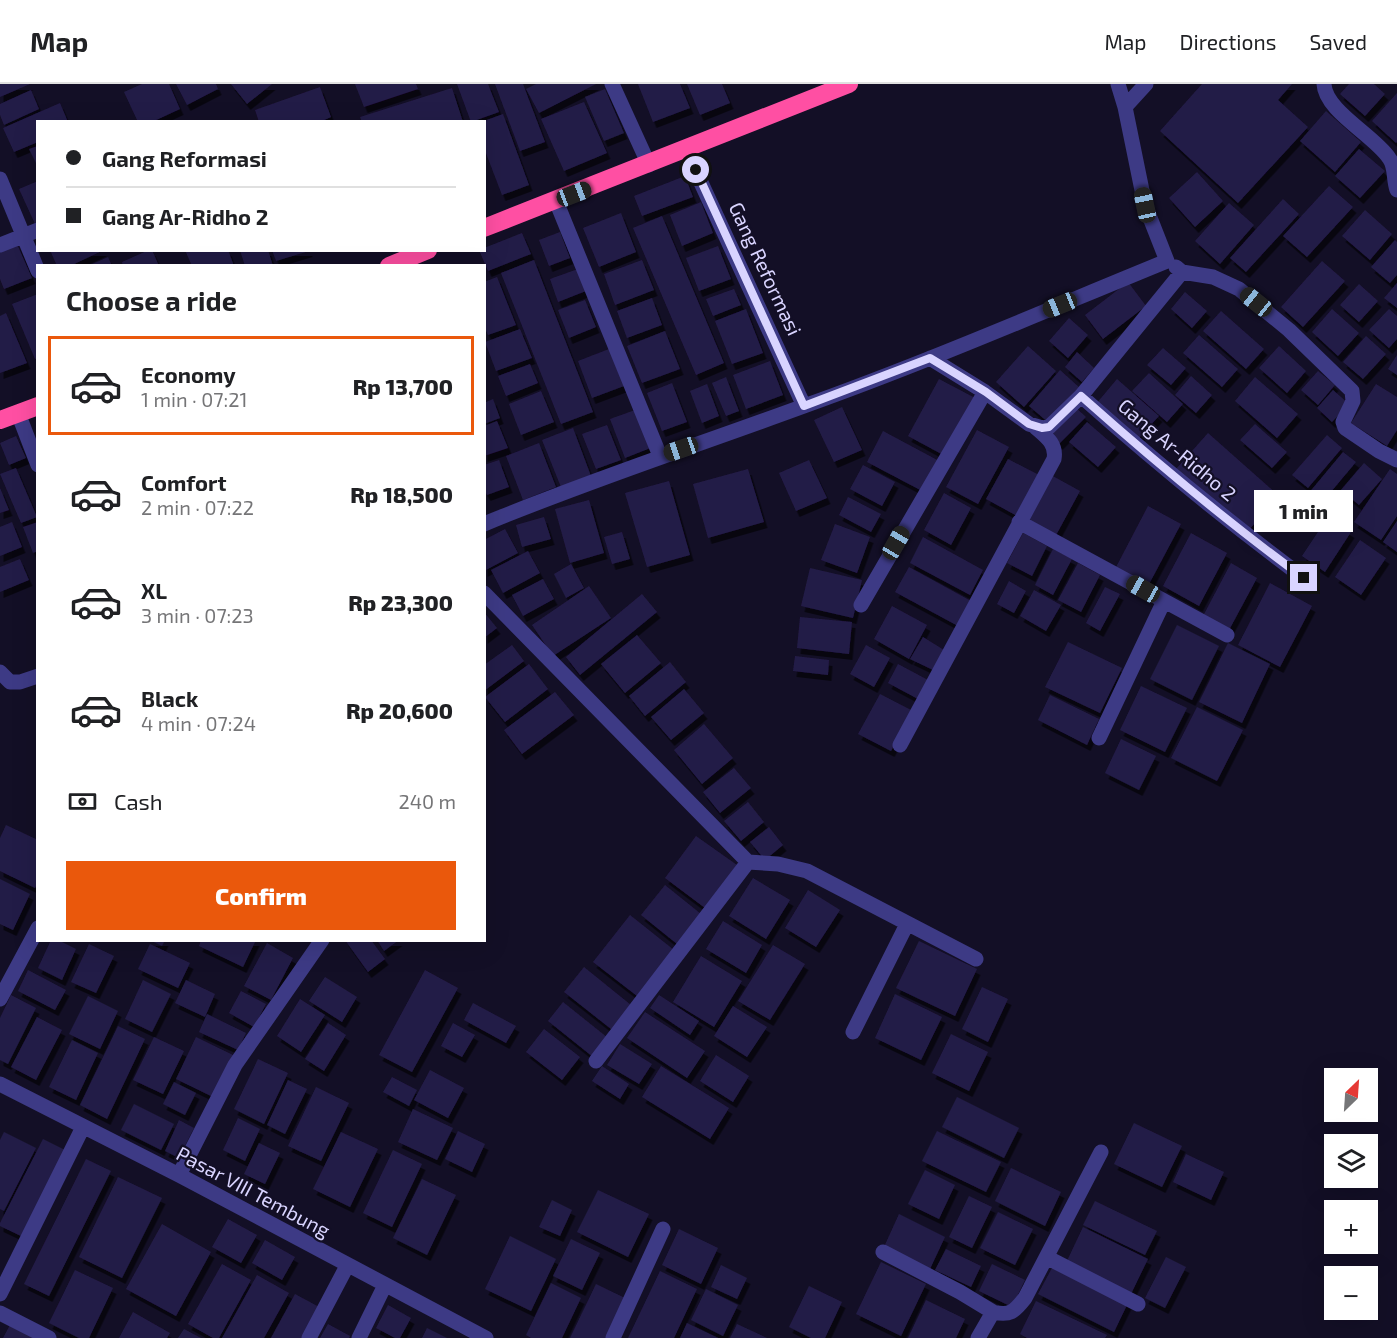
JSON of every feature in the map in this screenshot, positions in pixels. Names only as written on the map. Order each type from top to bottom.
[{"type":"highway","points":[[486,227],[649,165],[849,84]]},
{"type":"highway","points":[[394,264],[423,252]]},
{"type":"highway","points":[[0,420],[36,407]]},
{"type":"street","points":[[612,84],[649,165]]},
{"type":"street","points":[[1118,84],[1145,205],[1167,261],[1182,272],[1213,277],[1239,289],[1289,330],[1352,391],[1353,401],[1343,422],[1345,428],[1397,460]]},
{"type":"street","points":[[1125,108],[1146,84]]},
{"type":"street","points":[[1324,84],[1325,92],[1333,104],[1388,156],[1394,168],[1397,190]]},
{"type":"street","name":"Gang Reformasi","points":[[686,150],[804,406]]},
{"type":"street","points":[[2,188],[36,267]]},
{"type":"street","points":[[556,201],[660,456]]},
{"type":"street","points":[[0,245],[36,231]]},
{"type":"street","points":[[486,523],[660,456],[804,406],[930,358],[1167,261]]},
{"type":"street","points":[[1034,426],[1049,427],[1081,396],[1182,272]]},
{"type":"street","points":[[900,745],[1054,459],[1056,450],[1052,442],[1034,426],[986,392],[930,358]]},
{"type":"street","points":[[861,605],[986,392]]},
{"type":"street","name":"Gang Ar-Ridho 2","points":[[1081,396],[1230,523],[1304,578]]},
{"type":"street","points":[[18,413],[36,460]]},
{"type":"street","points":[[1019,522],[1227,635]]},
{"type":"street","points":[[486,595],[748,862],[778,864],[807,872],[976,959]]},
{"type":"street","points":[[1099,738],[1164,601]]},
{"type":"street","points":[[0,672],[10,682],[20,682],[36,677]]},
{"type":"street","points":[[596,1061],[748,862]]},
{"type":"street","points":[[853,1032],[907,924]]},
{"type":"street","points":[[0,999],[36,932]]},
{"type":"street","points":[[179,1175],[235,1065],[321,942]]},
{"type":"street","name":"Pasar VIII Tembung","points":[[0,1084],[179,1175],[486,1338]]},
{"type":"street","points":[[0,1294],[83,1127]]},
{"type":"street","points":[[883,1252],[993,1312],[1002,1314],[1014,1311],[1025,1299],[1048,1258],[1101,1152]]},
{"type":"street","points":[[613,1338],[663,1230]]},
{"type":"street","points":[[1048,1258],[1138,1304]]},
{"type":"street","points":[[309,1338],[347,1266]]},
{"type":"street","points":[[358,1338],[385,1286]]},
{"type":"street","points":[[978,1338],[993,1312]]},
{"type":"street","points":[[0,1313],[49,1338]]},
{"type":"building","points":[[0,84],[30,84],[0,97]]},
{"type":"building","points":[[142,84],[169,84],[180,109],[156,120],[137,120],[124,92]]},
{"type":"building","points":[[176,84],[216,84],[218,89],[187,105]]},
{"type":"building","points":[[231,84],[272,84],[247,104]]},
{"type":"building","points":[[355,84],[416,84],[418,89],[364,107]]},
{"type":"building","points":[[457,84],[488,84],[499,112],[470,120]]},
{"type":"building","points":[[495,84],[523,84],[545,142],[520,151]]},
{"type":"building","points":[[536,84],[596,84],[539,113],[526,89]]},
{"type":"building","points":[[638,84],[680,84],[690,108],[653,122]]},
{"type":"building","points":[[687,84],[722,84],[730,103],[700,115]]},
{"type":"building","points":[[1202,84],[1292,84],[1278,100],[1308,127],[1238,203],[1160,131]]},
{"type":"building","points":[[1349,84],[1374,84],[1385,94],[1365,116],[1340,94]]},
{"type":"building","points":[[320,87],[331,117],[324,120],[258,120],[255,110]]},
{"type":"building","points":[[452,88],[462,120],[361,120],[360,117]]},
{"type":"building","points":[[605,89],[624,133],[604,141],[585,97]]},
{"type":"building","points":[[31,90],[39,109],[4,125],[0,115],[0,104]]},
{"type":"building","points":[[1397,93],[1397,142],[1396,143],[1372,121]]},
{"type":"building","points":[[584,102],[607,153],[564,171],[541,119]]},
{"type":"building","points":[[60,103],[67,120],[36,120],[36,143],[14,152],[3,128]]},
{"type":"building","points":[[1326,111],[1361,142],[1335,172],[1300,141]]},
{"type":"building","points":[[503,114],[529,185],[502,195],[486,153],[486,120]]},
{"type":"building","points":[[36,147],[36,163],[29,149]]},
{"type":"building","points":[[1359,149],[1385,171],[1360,198],[1335,176]]},
{"type":"building","points":[[1197,172],[1223,201],[1195,227],[1169,198]]},
{"type":"building","points":[[685,176],[693,197],[642,216],[634,196]]},
{"type":"building","points":[[36,182],[36,226],[19,189]]},
{"type":"building","points":[[1329,186],[1353,207],[1307,257],[1283,236]]},
{"type":"building","points":[[1283,199],[1299,214],[1246,272],[1230,258]]},
{"type":"building","points":[[701,202],[713,233],[682,246],[670,215]]},
{"type":"building","points":[[1229,203],[1254,225],[1220,264],[1195,241]]},
{"type":"building","points":[[1365,210],[1392,234],[1370,260],[1342,236]]},
{"type":"building","points":[[621,213],[636,252],[599,267],[583,228]]},
{"type":"building","points":[[662,216],[724,363],[696,375],[633,228]]},
{"type":"building","points":[[560,232],[570,258],[549,266],[539,240]]},
{"type":"building","points":[[522,233],[531,254],[488,271],[480,252],[486,252],[486,247]]},
{"type":"building","points":[[1395,240],[1397,242],[1397,275],[1390,283],[1371,267]]},
{"type":"building","points":[[17,244],[32,278],[4,289],[0,279],[0,251]]},
{"type":"building","points":[[718,246],[731,279],[699,291],[686,258]]},
{"type":"building","points":[[51,252],[100,252],[74,264],[56,264]]},
{"type":"building","points":[[144,252],[153,252],[158,264],[122,264],[122,262]]},
{"type":"building","points":[[186,252],[229,252],[233,264],[191,264]]},
{"type":"building","points":[[241,252],[269,252],[272,264],[244,264]]},
{"type":"building","points":[[273,252],[306,252],[276,261]]},
{"type":"building","points":[[108,257],[111,264],[92,264]]},
{"type":"building","points":[[534,260],[593,412],[561,424],[501,273]]},
{"type":"building","points":[[642,260],[654,290],[615,305],[604,274]]},
{"type":"building","points":[[1322,261],[1345,281],[1303,327],[1281,307]]},
{"type":"building","points":[[578,269],[586,291],[558,302],[550,279]]},
{"type":"building","points":[[497,277],[516,325],[488,335],[486,330],[486,281]]},
{"type":"building","points":[[1128,282],[1146,306],[1103,339],[1085,315]]},
{"type":"building","points":[[1397,283],[1397,308],[1384,298]]},
{"type":"building","points":[[1359,284],[1378,301],[1359,322],[1340,305]]},
{"type":"building","points":[[734,289],[741,305],[713,316],[706,299]]},
{"type":"building","points":[[1185,292],[1207,311],[1192,328],[1171,309]]},
{"type":"building","points":[[36,295],[36,359],[35,359],[12,304]]},
{"type":"building","points":[[652,298],[662,325],[627,338],[617,311]]},
{"type":"building","points":[[585,300],[596,327],[569,338],[558,310]]},
{"type":"building","points":[[746,309],[763,353],[732,364],[715,321]]},
{"type":"building","points":[[1332,309],[1359,333],[1338,356],[1312,332]]},
{"type":"building","points":[[1389,309],[1397,316],[1397,339],[1389,348],[1369,330]]},
{"type":"building","points":[[1221,311],[1264,349],[1246,369],[1203,331]]},
{"type":"building","points":[[6,313],[27,363],[0,373],[0,316]]},
{"type":"building","points":[[1069,318],[1088,335],[1068,358],[1049,341]]},
{"type":"building","points":[[520,329],[532,358],[496,371],[486,342]]},
{"type":"building","points":[[665,331],[680,369],[642,383],[627,346]]},
{"type":"building","points":[[1199,335],[1238,369],[1222,387],[1183,353]]},
{"type":"building","points":[[1366,336],[1386,354],[1363,379],[1343,362]]},
{"type":"building","points":[[1028,346],[1056,371],[1024,407],[996,382]]},
{"type":"building","points":[[1279,346],[1306,371],[1287,393],[1259,368]]},
{"type":"building","points":[[1163,348],[1186,368],[1171,385],[1147,365]]},
{"type":"building","points":[[609,349],[624,386],[592,398],[578,361]]},
{"type":"building","points":[[1077,352],[1094,368],[1082,382],[1065,367]]},
{"type":"building","points":[[1397,355],[1397,375],[1388,369]]},
{"type":"building","points":[[770,361],[783,395],[746,409],[733,375]]},
{"type":"building","points":[[530,364],[538,383],[506,396],[498,376]]},
{"type":"building","points":[[1060,370],[1081,389],[1050,424],[1029,406]]},
{"type":"building","points":[[1318,371],[1335,385],[1318,405],[1301,390]]},
{"type":"building","points":[[1149,373],[1183,404],[1167,422],[1132,391]]},
{"type":"building","points":[[1191,376],[1212,395],[1196,413],[1175,395]]},
{"type":"building","points":[[726,377],[739,411],[726,416],[712,383]]},
{"type":"building","points":[[1255,377],[1298,414],[1277,438],[1235,401]]},
{"type":"building","points":[[939,379],[977,399],[947,457],[908,436]]},
{"type":"building","points":[[1117,379],[1159,416],[1137,440],[1096,404]]},
{"type":"building","points":[[672,383],[687,422],[662,431],[647,393]]},
{"type":"building","points":[[707,384],[719,416],[702,423],[690,391]]},
{"type":"building","points":[[1376,384],[1397,397],[1397,430],[1387,446],[1351,423]]},
{"type":"building","points":[[1333,390],[1349,404],[1332,422],[1317,408]]},
{"type":"building","points":[[541,391],[554,422],[521,435],[509,404]]},
{"type":"building","points":[[493,399],[500,418],[486,423],[486,402]]},
{"type":"building","points":[[1074,406],[1086,417],[1059,444],[1048,434]]},
{"type":"building","points":[[842,407],[862,450],[834,462],[814,420]]},
{"type":"building","points":[[638,409],[653,447],[625,458],[610,419]]},
{"type":"building","points":[[497,421],[508,448],[486,455],[486,425]]},
{"type":"building","points":[[1087,422],[1116,447],[1098,467],[1069,442]]},
{"type":"building","points":[[1255,424],[1287,452],[1272,468],[1240,440]]},
{"type":"building","points":[[607,425],[621,460],[596,469],[582,434]]},
{"type":"building","points":[[573,428],[591,476],[561,487],[542,440]]},
{"type":"building","points":[[977,430],[1009,447],[978,504],[946,487]]},
{"type":"building","points":[[883,431],[941,462],[924,492],[867,462]]},
{"type":"building","points":[[1208,433],[1279,496],[1248,531],[1176,469]]},
{"type":"building","points":[[1327,435],[1342,448],[1308,488],[1292,475]]},
{"type":"building","points":[[16,436],[26,458],[9,465],[0,443]]},
{"type":"building","points":[[539,443],[556,487],[523,500],[506,456]]},
{"type":"building","points":[[1343,452],[1356,462],[1320,505],[1308,494]]},
{"type":"building","points":[[1008,459],[1041,476],[1019,517],[986,499]]},
{"type":"building","points":[[499,460],[509,487],[487,495],[486,464]]},
{"type":"building","points":[[809,460],[827,498],[796,511],[779,473]]},
{"type":"building","points":[[1364,463],[1382,479],[1359,505],[1341,490]]},
{"type":"building","points":[[863,465],[895,482],[882,506],[850,489]]},
{"type":"building","points":[[16,468],[36,517],[21,523],[0,474]]},
{"type":"building","points":[[748,469],[764,522],[708,538],[693,484]]},
{"type":"building","points":[[1390,469],[1397,474],[1397,516],[1381,540],[1354,522]]},
{"type":"building","points":[[1051,475],[1080,491],[1054,539],[1025,524]]},
{"type":"building","points":[[669,481],[690,555],[647,567],[625,493]]},
{"type":"building","points":[[0,488],[9,510],[0,513]]},
{"type":"building","points":[[944,493],[971,508],[951,545],[924,530]]},
{"type":"building","points":[[848,497],[881,514],[871,532],[839,515]]},
{"type":"building","points":[[589,500],[604,553],[570,563],[555,509]]},
{"type":"building","points":[[1148,506],[1181,524],[1147,588],[1114,571]]},
{"type":"building","points":[[544,517],[551,539],[522,547],[516,525]]},
{"type":"building","points":[[1328,517],[1351,532],[1325,572],[1302,556]]},
{"type":"building","points":[[1397,521],[1397,552],[1383,542]]},
{"type":"building","points":[[12,522],[22,547],[0,556],[0,527]]},
{"type":"building","points":[[36,523],[36,552],[33,553],[23,527]]},
{"type":"building","points":[[835,524],[870,537],[857,573],[821,560]]},
{"type":"building","points":[[505,529],[518,553],[486,570],[486,539]]},
{"type":"building","points":[[622,532],[630,559],[612,564],[604,537]]},
{"type":"building","points":[[1023,533],[1047,546],[1032,576],[1007,563]]},
{"type":"building","points":[[1191,533],[1227,553],[1199,606],[1163,586]]},
{"type":"building","points":[[923,537],[983,570],[970,595],[910,563]]},
{"type":"building","points":[[1360,540],[1386,558],[1361,595],[1335,577]]},
{"type":"building","points":[[1053,549],[1072,559],[1053,595],[1035,585]]},
{"type":"building","points":[[528,551],[540,573],[503,593],[491,570]]},
{"type":"building","points":[[20,559],[29,580],[0,592],[0,567]]},
{"type":"building","points":[[1078,563],[1100,575],[1081,612],[1058,600]]},
{"type":"building","points":[[1231,563],[1257,578],[1228,632],[1202,618]]},
{"type":"building","points":[[571,564],[584,588],[566,598],[554,574]]},
{"type":"building","points":[[909,567],[971,601],[958,626],[895,592]]},
{"type":"building","points":[[810,568],[862,580],[853,618],[801,606]]},
{"type":"building","points":[[543,579],[554,599],[523,616],[512,595]]},
{"type":"building","points":[[1009,581],[1026,591],[1014,613],[997,604]]},
{"type":"building","points":[[1270,583],[1312,606],[1280,667],[1238,645]]},
{"type":"building","points":[[589,586],[611,618],[553,656],[532,625]]},
{"type":"building","points":[[1105,587],[1120,594],[1100,631],[1086,623]]},
{"type":"building","points":[[1034,590],[1061,605],[1046,631],[1020,616]]},
{"type":"building","points":[[642,594],[657,612],[580,675],[566,657]]},
{"type":"building","points":[[892,606],[927,625],[909,659],[874,639]]},
{"type":"building","points":[[486,614],[497,628],[486,636]]},
{"type":"building","points":[[800,617],[852,622],[849,654],[797,648]]},
{"type":"building","points":[[1177,625],[1219,646],[1192,700],[1150,679]]},
{"type":"building","points":[[637,635],[661,663],[625,693],[601,664]]},
{"type":"building","points":[[923,637],[944,650],[933,670],[910,659]]},
{"type":"building","points":[[1068,642],[1122,668],[1100,713],[1045,687]]},
{"type":"building","points":[[1228,643],[1270,664],[1242,723],[1199,702]]},
{"type":"building","points":[[512,645],[524,661],[486,690],[486,664]]},
{"type":"building","points":[[866,645],[890,658],[874,687],[850,674]]},
{"type":"building","points":[[795,656],[829,660],[828,675],[793,671]]},
{"type":"building","points":[[670,662],[686,682],[645,716],[629,696]]},
{"type":"building","points":[[529,664],[548,689],[505,722],[486,696]]},
{"type":"building","points":[[898,664],[928,680],[918,699],[888,683]]},
{"type":"building","points":[[1141,686],[1187,708],[1165,752],[1120,730]]},
{"type":"building","points":[[684,689],[704,713],[671,740],[651,717]]},
{"type":"building","points":[[555,692],[574,715],[522,754],[504,730]]},
{"type":"building","points":[[880,694],[913,711],[891,751],[858,734]]},
{"type":"building","points":[[1050,695],[1099,719],[1087,745],[1038,720]]},
{"type":"building","points":[[1197,707],[1243,730],[1217,781],[1171,758]]},
{"type":"building","points":[[704,724],[733,758],[702,784],[674,750]]},
{"type":"building","points":[[1121,739],[1156,756],[1139,790],[1105,773]]},
{"type":"building","points":[[734,768],[751,788],[720,813],[703,792]]},
{"type":"building","points":[[748,802],[764,822],[741,841],[724,821]]},
{"type":"building","points":[[6,825],[36,839],[35,888],[0,871],[0,838]]},
{"type":"building","points":[[769,827],[783,845],[765,860],[750,842]]},
{"type":"building","points":[[696,836],[737,865],[705,908],[665,878]]},
{"type":"building","points":[[753,878],[790,900],[766,939],[729,916]]},
{"type":"building","points":[[0,879],[30,894],[13,930],[0,924]]},
{"type":"building","points":[[665,885],[701,914],[677,944],[641,915]]},
{"type":"building","points":[[808,890],[840,910],[816,947],[785,928]]},
{"type":"building","points":[[630,915],[674,950],[637,996],[593,962]]},
{"type":"building","points":[[723,921],[762,945],[746,973],[706,949]]},
{"type":"building","points":[[919,941],[977,969],[955,1016],[896,988]]},
{"type":"building","points":[[50,942],[62,942],[76,949],[62,980],[38,968]]},
{"type":"building","points":[[200,942],[255,942],[243,967],[199,946]]},
{"type":"building","points":[[346,942],[372,942],[385,959],[368,972]]},
{"type":"building","points":[[378,942],[396,942],[384,951]]},
{"type":"building","points":[[267,943],[293,958],[271,1000],[244,986]]},
{"type":"building","points":[[89,944],[114,956],[96,993],[71,982]]},
{"type":"building","points":[[150,944],[190,963],[178,988],[138,969]]},
{"type":"building","points":[[773,945],[805,964],[770,1020],[738,1001]]},
{"type":"building","points":[[701,956],[742,981],[714,1027],[673,1002]]},
{"type":"building","points":[[584,967],[631,1005],[611,1029],[564,992]]},
{"type":"building","points":[[28,970],[66,990],[55,1010],[18,991]]},
{"type":"building","points":[[425,970],[458,988],[412,1072],[379,1055]]},
{"type":"building","points":[[325,977],[357,997],[342,1022],[309,1001]]},
{"type":"building","points":[[143,980],[171,994],[152,1032],[125,1019]]},
{"type":"building","points":[[186,980],[215,994],[205,1017],[175,1003]]},
{"type":"building","points":[[982,987],[1008,999],[988,1042],[962,1029]]},
{"type":"building","points":[[241,991],[266,1004],[254,1027],[229,1013]]},
{"type":"building","points":[[895,994],[942,1017],[921,1060],[875,1038]]},
{"type":"building","points":[[11,995],[36,1008],[8,1064],[0,1060],[0,1018]]},
{"type":"building","points":[[659,995],[699,1021],[690,1035],[650,1008]]},
{"type":"building","points":[[88,996],[118,1011],[100,1049],[69,1034]]},
{"type":"building","points":[[300,999],[325,1015],[301,1052],[277,1036]]},
{"type":"building","points":[[563,1002],[608,1038],[593,1057],[548,1021]]},
{"type":"building","points":[[473,1003],[516,1026],[506,1043],[464,1020]]},
{"type":"building","points":[[733,1006],[767,1027],[747,1057],[714,1036]]},
{"type":"building","points":[[645,1012],[705,1051],[687,1078],[627,1038]]},
{"type":"building","points":[[207,1014],[246,1033],[238,1050],[199,1032]]},
{"type":"building","points":[[37,1017],[62,1030],[36,1080],[11,1067]]},
{"type":"building","points":[[328,1023],[346,1035],[324,1071],[305,1059]]},
{"type":"building","points":[[453,1023],[475,1035],[462,1057],[441,1046]]},
{"type":"building","points":[[118,1026],[145,1039],[107,1119],[80,1105]]},
{"type":"building","points":[[544,1029],[580,1057],[562,1080],[526,1052]]},
{"type":"building","points":[[951,1034],[988,1052],[969,1091],[932,1073]]},
{"type":"building","points":[[154,1037],[184,1051],[163,1094],[133,1080]]},
{"type":"building","points":[[196,1037],[235,1056],[215,1098],[176,1079]]},
{"type":"building","points":[[72,1040],[98,1053],[76,1100],[49,1087]]},
{"type":"building","points":[[620,1044],[652,1064],[639,1084],[607,1065]]},
{"type":"building","points":[[716,1055],[749,1076],[733,1102],[700,1081]]},
{"type":"building","points":[[258,1059],[288,1073],[264,1124],[234,1109]]},
{"type":"building","points":[[602,1066],[629,1084],[620,1099],[592,1081]]},
{"type":"building","points":[[661,1066],[729,1108],[710,1139],[642,1097]]},
{"type":"building","points":[[430,1070],[464,1088],[448,1118],[414,1100]]},
{"type":"building","points":[[392,1077],[417,1090],[409,1106],[383,1092]]},
{"type":"building","points":[[288,1080],[307,1089],[285,1134],[267,1125]]},
{"type":"building","points":[[174,1082],[196,1093],[185,1115],[163,1104]]},
{"type":"building","points":[[316,1087],[349,1103],[321,1161],[288,1146]]},
{"type":"building","points":[[957,1097],[1019,1128],[1004,1158],[942,1127]]},
{"type":"building","points":[[134,1104],[174,1124],[161,1150],[121,1130]]},
{"type":"building","points":[[413,1109],[453,1128],[437,1160],[398,1142]]},
{"type":"building","points":[[238,1118],[260,1129],[245,1161],[223,1150]]},
{"type":"building","points":[[179,1120],[194,1128],[179,1158],[165,1151]]},
{"type":"building","points":[[1134,1123],[1182,1146],[1162,1187],[1114,1164]]},
{"type":"building","points":[[458,1131],[485,1144],[472,1172],[445,1159]]},
{"type":"building","points":[[937,1131],[1001,1162],[986,1192],[922,1161]]},
{"type":"building","points":[[4,1132],[36,1148],[4,1211],[0,1209],[0,1140]]},
{"type":"building","points":[[341,1132],[378,1149],[350,1207],[313,1189]]},
{"type":"building","points":[[43,1139],[67,1151],[23,1237],[0,1226],[0,1223]]},
{"type":"building","points":[[259,1143],[280,1153],[265,1184],[244,1174]]},
{"type":"building","points":[[393,1150],[422,1164],[392,1227],[363,1213]]},
{"type":"building","points":[[1186,1154],[1224,1172],[1211,1200],[1173,1182]]},
{"type":"building","points":[[86,1159],[111,1171],[49,1296],[24,1284]]},
{"type":"building","points":[[1011,1168],[1061,1192],[1045,1226],[995,1201]]},
{"type":"building","points":[[925,1170],[955,1185],[939,1219],[908,1204]]},
{"type":"building","points":[[118,1177],[162,1198],[122,1278],[79,1257]]},
{"type":"building","points":[[422,1179],[456,1195],[427,1255],[393,1238]]},
{"type":"building","points":[[598,1190],[649,1214],[628,1257],[577,1232]]},
{"type":"building","points":[[969,1196],[992,1207],[972,1248],[949,1237]]},
{"type":"building","points":[[552,1200],[572,1210],[560,1236],[539,1227]]},
{"type":"building","points":[[1095,1201],[1157,1231],[1145,1255],[1083,1225]]},
{"type":"building","points":[[998,1212],[1033,1229],[1015,1265],[980,1248]]},
{"type":"building","points":[[899,1214],[945,1237],[930,1269],[884,1247]]},
{"type":"building","points":[[228,1219],[257,1235],[241,1263],[212,1247]]},
{"type":"building","points":[[162,1224],[211,1252],[176,1316],[126,1289]]},
{"type":"building","points":[[1083,1227],[1148,1259],[1131,1294],[1066,1263]]},
{"type":"building","points":[[679,1229],[718,1248],[701,1284],[662,1265]]},
{"type":"building","points":[[510,1236],[556,1259],[531,1311],[485,1289]]},
{"type":"building","points":[[571,1239],[600,1253],[582,1290],[553,1276]]},
{"type":"building","points":[[265,1240],[295,1257],[282,1280],[252,1263]]},
{"type":"building","points":[[946,1249],[981,1266],[971,1287],[935,1270]]},
{"type":"building","points":[[1166,1257],[1186,1267],[1165,1308],[1145,1298]]},
{"type":"building","points":[[881,1262],[926,1284],[901,1336],[856,1314]]},
{"type":"building","points":[[222,1264],[251,1280],[219,1338],[213,1338],[188,1324]]},
{"type":"building","points":[[992,1264],[1025,1280],[1012,1307],[979,1291]]},
{"type":"building","points":[[721,1265],[747,1278],[737,1299],[711,1287]]},
{"type":"building","points":[[1053,1266],[1128,1303],[1114,1332],[1038,1294]]},
{"type":"building","points":[[75,1270],[113,1288],[89,1338],[79,1338],[49,1323]]},
{"type":"building","points":[[660,1271],[697,1289],[674,1338],[628,1338]]},
{"type":"building","points":[[257,1275],[289,1293],[264,1338],[222,1338]]},
{"type":"building","points":[[551,1283],[581,1298],[562,1338],[531,1338],[526,1335]]},
{"type":"building","points":[[596,1284],[627,1299],[608,1338],[570,1338]]},
{"type":"building","points":[[809,1286],[842,1302],[825,1338],[811,1338],[789,1327]]},
{"type":"building","points":[[706,1289],[738,1305],[723,1336],[691,1320]]},
{"type":"building","points":[[295,1294],[321,1308],[305,1338],[271,1338]]},
{"type":"building","points":[[926,1300],[965,1319],[956,1338],[908,1338]]},
{"type":"building","points":[[1036,1301],[1107,1335],[1105,1338],[1027,1338],[1020,1334]]},
{"type":"building","points":[[388,1305],[411,1318],[400,1338],[395,1338],[376,1328]]},
{"type":"building","points":[[133,1312],[170,1333],[167,1338],[119,1338]]},
{"type":"building","points":[[11,1323],[39,1338],[3,1338]]},
{"type":"building","points":[[687,1323],[718,1338],[680,1338]]},
{"type":"building","points":[[328,1324],[350,1336],[349,1338],[320,1338]]},
{"type":"building","points":[[737,1324],[767,1338],[730,1338]]},
{"type":"building","points":[[427,1328],[447,1338],[422,1338]]},
{"type":"building","points":[[184,1329],[201,1338],[178,1338]]},
{"type":"route","points":[[696,170],[804,406],[930,358],[986,392],[1034,426],[1049,427],[1081,396],[1230,523],[1304,578]]}]
